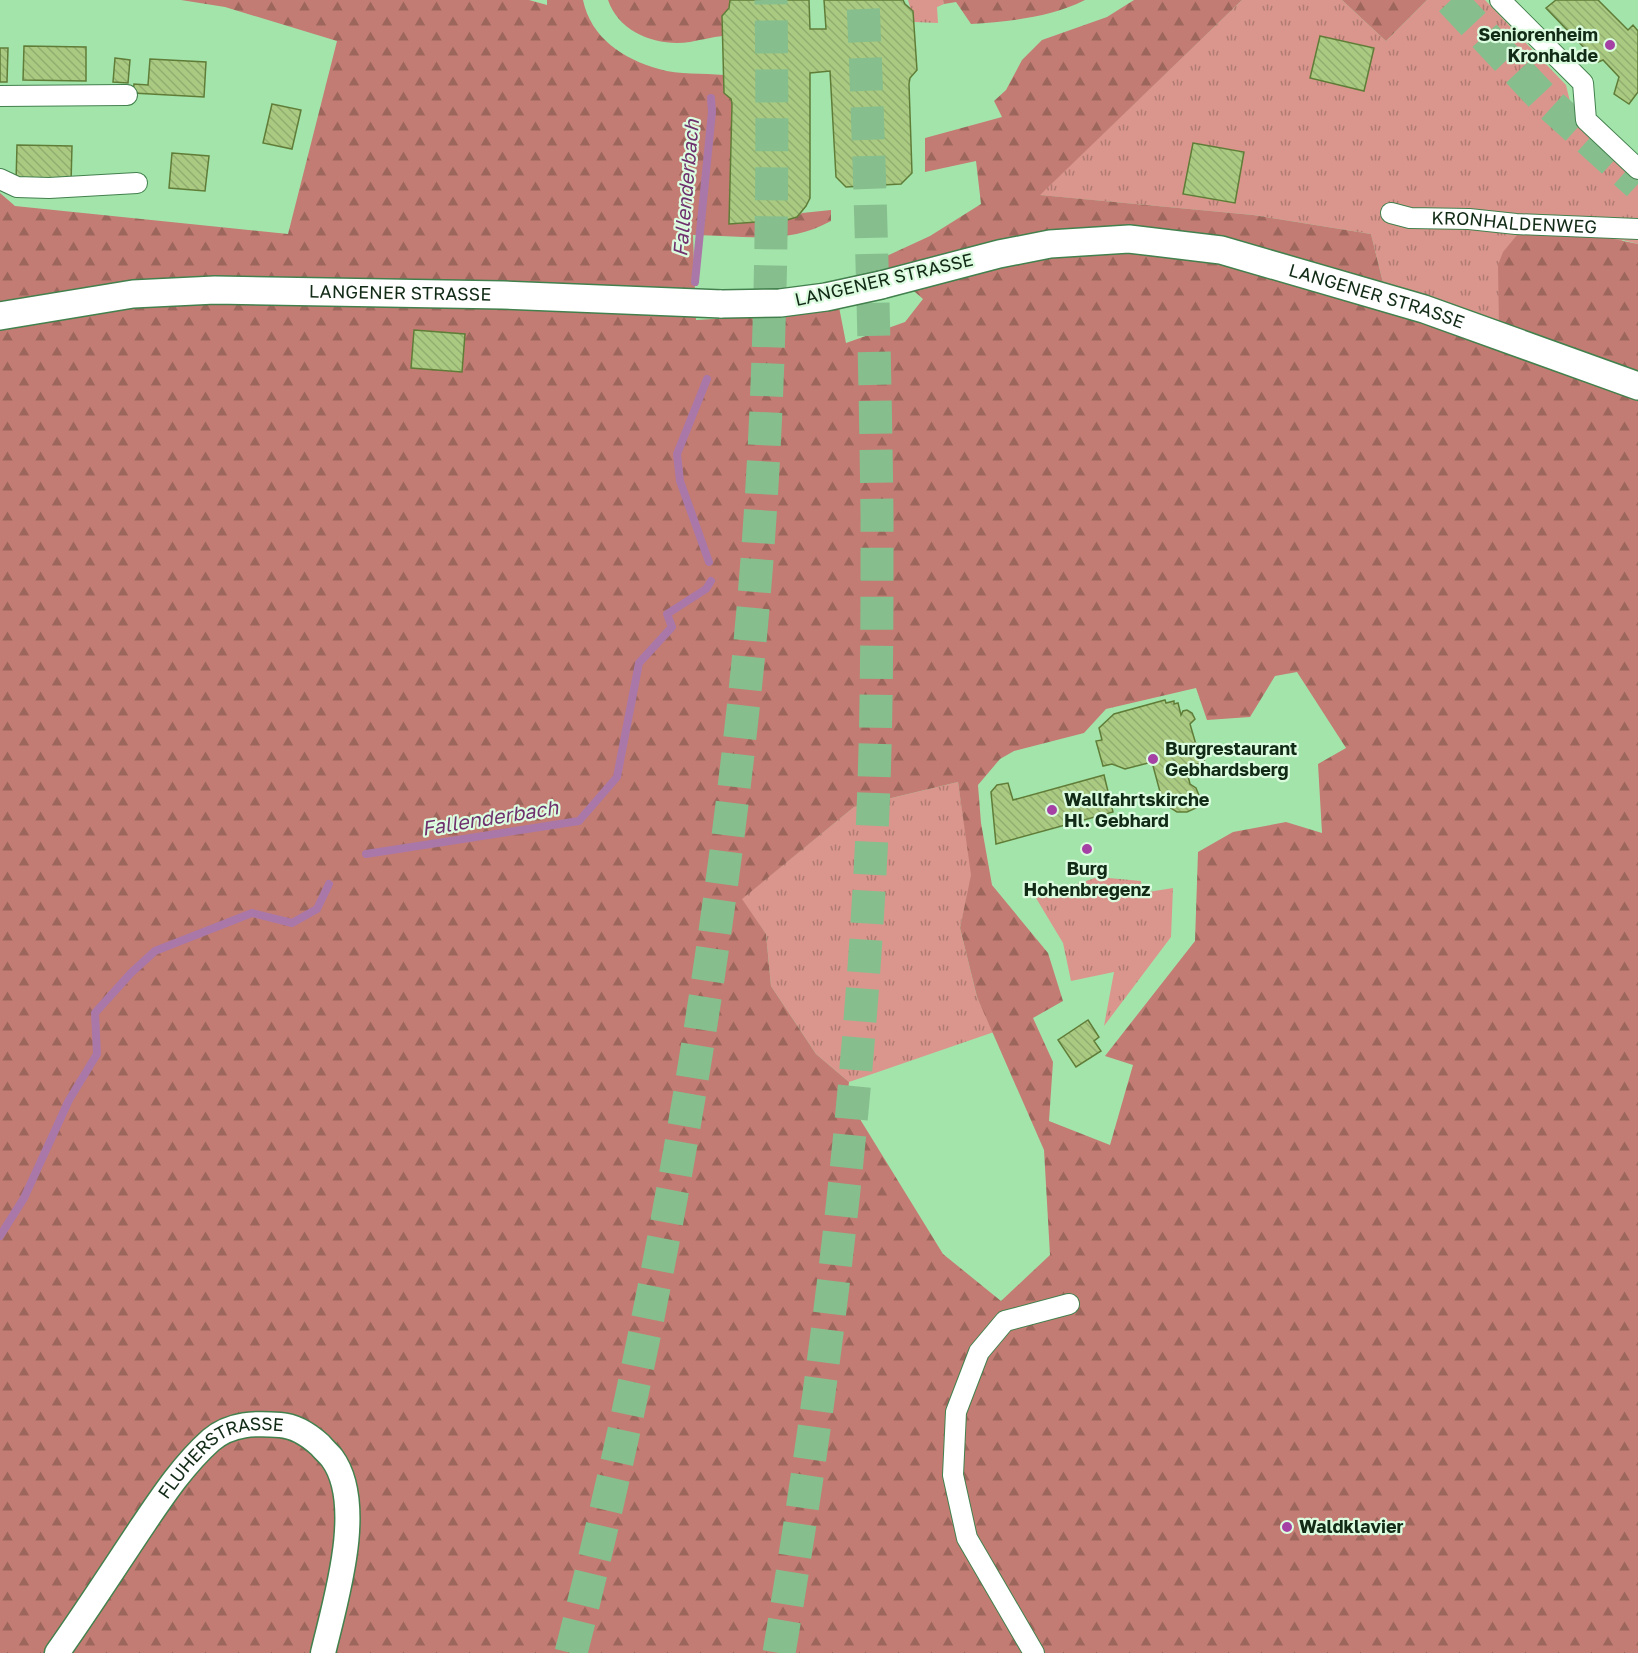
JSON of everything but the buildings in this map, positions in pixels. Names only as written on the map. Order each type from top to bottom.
[{"type":"main road","name":"LANGENER STRASSE","points":[[0,316],[133,294],[215,290],[503,295],[722,304],[780,303],[826,297],[881,285],[999,254],[1050,244],[1129,239],[1221,250],[1424,309],[1638,386]]},
{"type":"street","points":[[1500,0],[1583,83],[1586,120],[1638,169]]},
{"type":"street","points":[[0,96],[127,95]]},
{"type":"street","points":[[0,179],[17,186],[38,187],[137,183]]},
{"type":"street","name":"KRONHALDENWEG","points":[[1391,213],[1410,218],[1469,219],[1516,224],[1638,229]]},
{"type":"street","points":[[1034,1653],[967,1538],[953,1475],[956,1412],[979,1352],[1005,1322],[1070,1304]]},
{"type":"street","name":"FLUHERSTRASSE","points":[[57,1653],[189,1461],[214,1438],[235,1426],[258,1424],[290,1426],[311,1437],[333,1459],[343,1481],[348,1516],[346,1544],[342,1573],[323,1653]]},
{"type":"green space","points":[[181,0],[529,0],[547,5],[547,0],[583,0],[593,25],[601,36],[621,53],[646,65],[667,71],[724,75],[732,104],[729,224],[787,220],[802,213],[831,210],[831,221],[797,234],[780,236],[693,235],[696,320],[798,314],[839,307],[846,343],[905,322],[923,299],[878,260],[930,236],[981,204],[976,161],[925,172],[925,138],[1002,117],[994,101],[1006,90],[1022,60],[1042,40],[1107,17],[1134,0],[1242,0],[1040,195],[1253,215],[1371,234],[1385,291],[1499,331],[1498,265],[1503,252],[1517,235],[1574,231],[1638,244],[1638,1653],[0,1653],[0,193],[15,206],[288,234],[337,41],[225,7]],"holes":[[[1297,672],[1346,748],[1318,764],[1322,833],[1286,822],[1233,832],[1198,852],[1195,941],[1105,1056],[1133,1065],[1110,1145],[1049,1121],[1053,1062],[1033,1018],[1063,1001],[1048,953],[992,885],[981,823],[978,785],[1000,759],[1014,751],[1084,733],[1106,709],[1196,688],[1207,720],[1250,717],[1275,676]],[[958,782],[971,875],[960,928],[977,997],[1044,1150],[1050,1255],[1001,1301],[943,1254],[847,1098],[849,1082],[816,1054],[771,986],[766,934],[742,899],[854,807]]]},
{"type":"green space","points":[[608,0],[730,0],[728,9],[722,16],[723,36],[678,43],[653,40],[630,29],[613,11]]},
{"type":"green space","points":[[908,0],[943,0],[944,4],[937,7],[938,23],[914,22]]},
{"type":"green space","points":[[943,0],[1085,0],[1043,15],[971,24],[956,2],[944,4]]},
{"type":"green space","points":[[1242,0],[1342,0],[1386,41],[1427,0],[1485,0],[1566,85],[1575,122],[1638,180],[1638,244],[1623,240],[1499,332],[1385,291],[1371,234],[1253,215],[1039,195]]},
{"type":"green space","points":[[1342,0],[1427,0],[1386,41]]},
{"type":"green space","points":[[958,782],[972,875],[960,928],[977,997],[994,1032],[849,1082],[816,1054],[771,986],[766,934],[741,899],[854,807]]},
{"type":"green space","points":[[1098,877],[1141,881],[1142,893],[1173,888],[1171,937],[1104,1026],[1114,972],[1071,981],[1063,943],[1036,898]]},
{"type":"waterway","name":"Fallenderbach","points":[[695,282],[712,112],[711,98]]},
{"type":"waterway","name":"Fallenderbach","points":[[707,379],[677,454],[680,481],[709,562]]},
{"type":"waterway","name":"Fallenderbach","points":[[366,854],[579,821],[617,777],[639,663],[672,627],[667,614],[706,589],[711,581]]},
{"type":"waterway","name":"Fallenderbach","points":[[0,1236],[24,1198],[69,1100],[97,1054],[95,1013],[131,973],[155,951],[252,913],[292,923],[317,909],[329,884]]},
{"type":"tunnel","points":[[571,1653],[601,1531],[655,1285],[699,1037],[734,787],[748,662],[766,415],[771,249],[771,0]]},
{"type":"tunnel","points":[[779,1653],[811,1449],[838,1244],[858,1039],[872,833],[876,715],[877,517],[872,258],[863,0]]},
{"type":"tunnel","points":[[1451,0],[1543,98],[1638,184]]},
{"type":"place","name":"Seniorenheim Kronhalde","points":[[1610,45]]},
{"type":"place","name":"Burgrestaurant Gebhardsberg","points":[[1153,759]]},
{"type":"place","name":"Wallfahrtskirche Hl. Gebhard","points":[[1052,810]]},
{"type":"place","name":"Burg Hohenbregenz","points":[[1087,849]]},
{"type":"place","name":"Waldklavier","points":[[1287,1527]]}]
